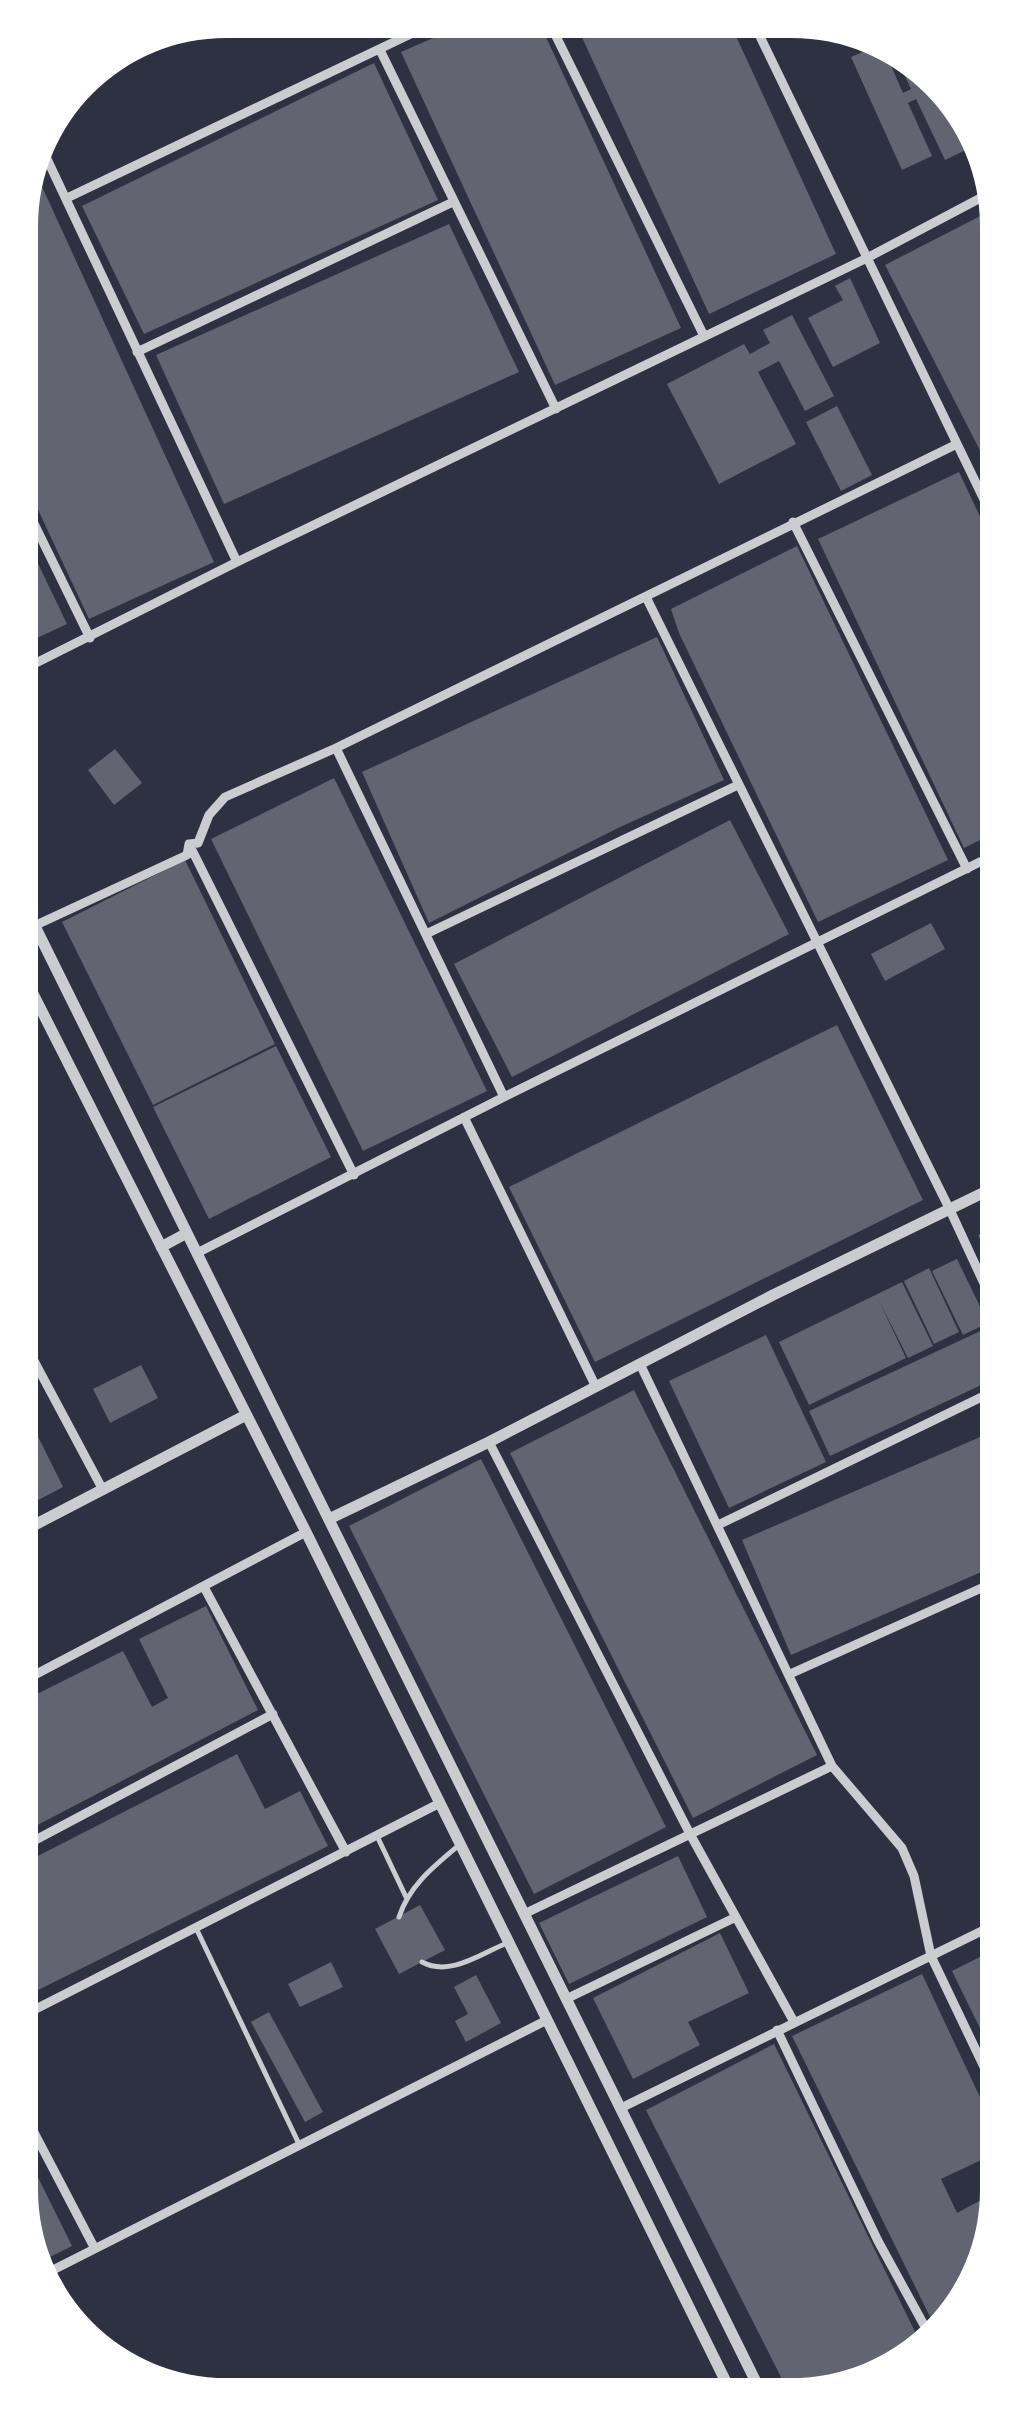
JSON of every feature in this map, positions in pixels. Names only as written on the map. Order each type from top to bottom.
[{"type":"street","points":[[67,198],[405,38]]},
{"type":"street","points":[[557,38],[704,336]]},
{"type":"street","points":[[761,38],[980,491]]},
{"type":"street","points":[[380,50],[556,409]]},
{"type":"street","points":[[49,161],[237,562]]},
{"type":"street","points":[[38,662],[237,562],[865,259],[978,200]]},
{"type":"street","points":[[137,352],[453,202]]},
{"type":"street","points":[[189,844],[198,843],[209,815],[225,797],[336,748],[957,444]]},
{"type":"street","points":[[794,522],[967,869]]},
{"type":"street","points":[[38,529],[90,638]]},
{"type":"street","points":[[646,597],[979,1274]]},
{"type":"street","points":[[336,748],[504,1096]]},
{"type":"street","points":[[426,934],[738,785]]},
{"type":"street","points":[[38,924],[187,855],[189,844]]},
{"type":"street","points":[[189,844],[354,1174]]},
{"type":"street","points":[[197,1253],[504,1096],[980,862]]},
{"type":"street","points":[[38,934],[754,2378]]},
{"type":"street","points":[[38,1004],[306,1532],[724,2378]]},
{"type":"street","points":[[464,1117],[596,1386]]},
{"type":"street","points":[[329,1519],[980,1195]]},
{"type":"street","points":[[161,1247],[187,1233]]},
{"type":"street","points":[[640,1364],[832,1766],[902,1848],[914,1876],[931,1956],[979,2057]]},
{"type":"street","points":[[38,1369],[102,1490]]},
{"type":"street","points":[[718,1525],[979,1397]]},
{"type":"street","points":[[38,1523],[246,1415]]},
{"type":"street","points":[[488,1442],[690,1834],[794,2022]]},
{"type":"street","points":[[38,1673],[306,1532]]},
{"type":"street","points":[[204,1587],[346,1852]]},
{"type":"street","points":[[790,1674],[979,1589]]},
{"type":"street","points":[[38,1839],[273,1714]]},
{"type":"street","points":[[524,1914],[832,1766]]},
{"type":"street","points":[[38,2008],[440,1804]]},
{"type":"street","points":[[566,1998],[736,1917]]},
{"type":"street","points":[[621,2108],[979,1932]]},
{"type":"street","points":[[528,1983],[552,1971]]},
{"type":"street","points":[[55,2268],[547,2020]]},
{"type":"street","points":[[777,2030],[878,2241],[923,2324]]},
{"type":"street","points":[[38,2140],[94,2247]]},
{"type":"lane","points":[[377,1836],[406,1897]]},
{"type":"lane","points":[[400,1917],[406,1897],[460,1844]]},
{"type":"lane","points":[[196,1928],[299,2144]]},
{"type":"lane","points":[[422,1962],[446,1969],[508,1942]]},
{"type":"building","points":[[433,38],[546,38],[681,328],[555,385],[401,52]]},
{"type":"building","points":[[582,38],[737,38],[836,254],[709,314]]},
{"type":"building","points":[[863,52],[891,66],[903,93],[911,89],[906,76],[941,111],[964,151],[945,160],[916,99],[908,103],[932,156],[902,170],[851,57]]},
{"type":"building","points":[[374,63],[438,200],[144,334],[82,206]]},
{"type":"building","points":[[42,187],[214,562],[89,619],[38,510],[38,214]]},
{"type":"building","points":[[979,217],[980,450],[885,265]]},
{"type":"building","points":[[449,224],[519,372],[224,504],[156,355]]},
{"type":"building","points":[[850,278],[880,343],[833,367],[808,318],[843,300],[835,286]]},
{"type":"building","points":[[792,315],[834,396],[805,411],[779,361],[758,372],[796,444],[719,484],[667,384],[744,344],[750,354],[770,343],[763,330]]},
{"type":"building","points":[[837,406],[872,475],[841,491],[806,422]]},
{"type":"building","points":[[959,472],[980,516],[980,840],[964,848],[818,539]]},
{"type":"building","points":[[797,546],[948,860],[818,922],[671,609]]},
{"type":"building","points":[[38,563],[67,624],[38,638]]},
{"type":"building","points":[[657,637],[724,780],[618,828],[429,923],[362,772]]},
{"type":"building","points":[[115,749],[142,783],[114,805],[88,770]]},
{"type":"building","points":[[334,778],[487,1091],[363,1151],[211,839]]},
{"type":"building","points":[[730,820],[789,934],[512,1077],[454,964]]},
{"type":"building","points":[[185,860],[275,1044],[153,1105],[62,922]]},
{"type":"building","points":[[931,923],[945,949],[885,981],[871,954]]},
{"type":"building","points":[[837,1025],[923,1200],[595,1362],[509,1187]]},
{"type":"building","points":[[276,1046],[331,1157],[209,1219],[153,1107]]},
{"type":"building","points":[[957,1259],[979,1305],[979,1327],[963,1335],[932,1271]]},
{"type":"building","points":[[929,1268],[959,1332],[934,1344],[904,1281]]},
{"type":"building","points":[[902,1282],[933,1346],[908,1358],[879,1301],[906,1358],[809,1405],[779,1342]]},
{"type":"building","points":[[979,1331],[979,1386],[830,1456],[809,1411]]},
{"type":"building","points":[[766,1335],[826,1462],[729,1508],[669,1381]]},
{"type":"building","points":[[141,1365],[158,1398],[110,1423],[93,1389]]},
{"type":"building","points":[[634,1390],[817,1755],[693,1818],[510,1453]]},
{"type":"building","points":[[38,1436],[63,1487],[38,1500]]},
{"type":"building","points":[[979,1437],[979,1573],[791,1655],[742,1540]]},
{"type":"building","points":[[481,1459],[666,1827],[534,1894],[349,1526]]},
{"type":"building","points":[[206,1606],[258,1710],[38,1825],[38,1694],[123,1651],[152,1707],[168,1698],[139,1639]]},
{"type":"building","points":[[237,1754],[265,1809],[300,1791],[328,1846],[38,1990],[38,1856]]},
{"type":"building","points":[[678,1856],[707,1917],[569,1984],[539,1923]]},
{"type":"building","points":[[420,1905],[445,1950],[399,1974],[375,1929]]},
{"type":"building","points":[[720,1933],[749,1993],[688,2022],[700,2045],[633,2079],[593,1998]]},
{"type":"building","points":[[979,1957],[979,2026],[952,1971]]},
{"type":"building","points":[[331,1962],[343,1987],[300,2007],[288,1984]]},
{"type":"building","points":[[922,1974],[979,2095],[979,2161],[941,2179],[957,2213],[979,2201],[976,2227],[970,2251],[954,2284],[930,2317],[792,2036]]},
{"type":"building","points":[[476,1975],[501,2023],[466,2042],[455,2021],[468,2014],[454,1987]]},
{"type":"building","points":[[269,2012],[323,2112],[305,2122],[251,2022]]},
{"type":"building","points":[[774,2044],[915,2332],[874,2359],[840,2372],[781,2378],[646,2110]]},
{"type":"building","points":[[38,2177],[72,2246],[50,2257],[39,2215]]}]
